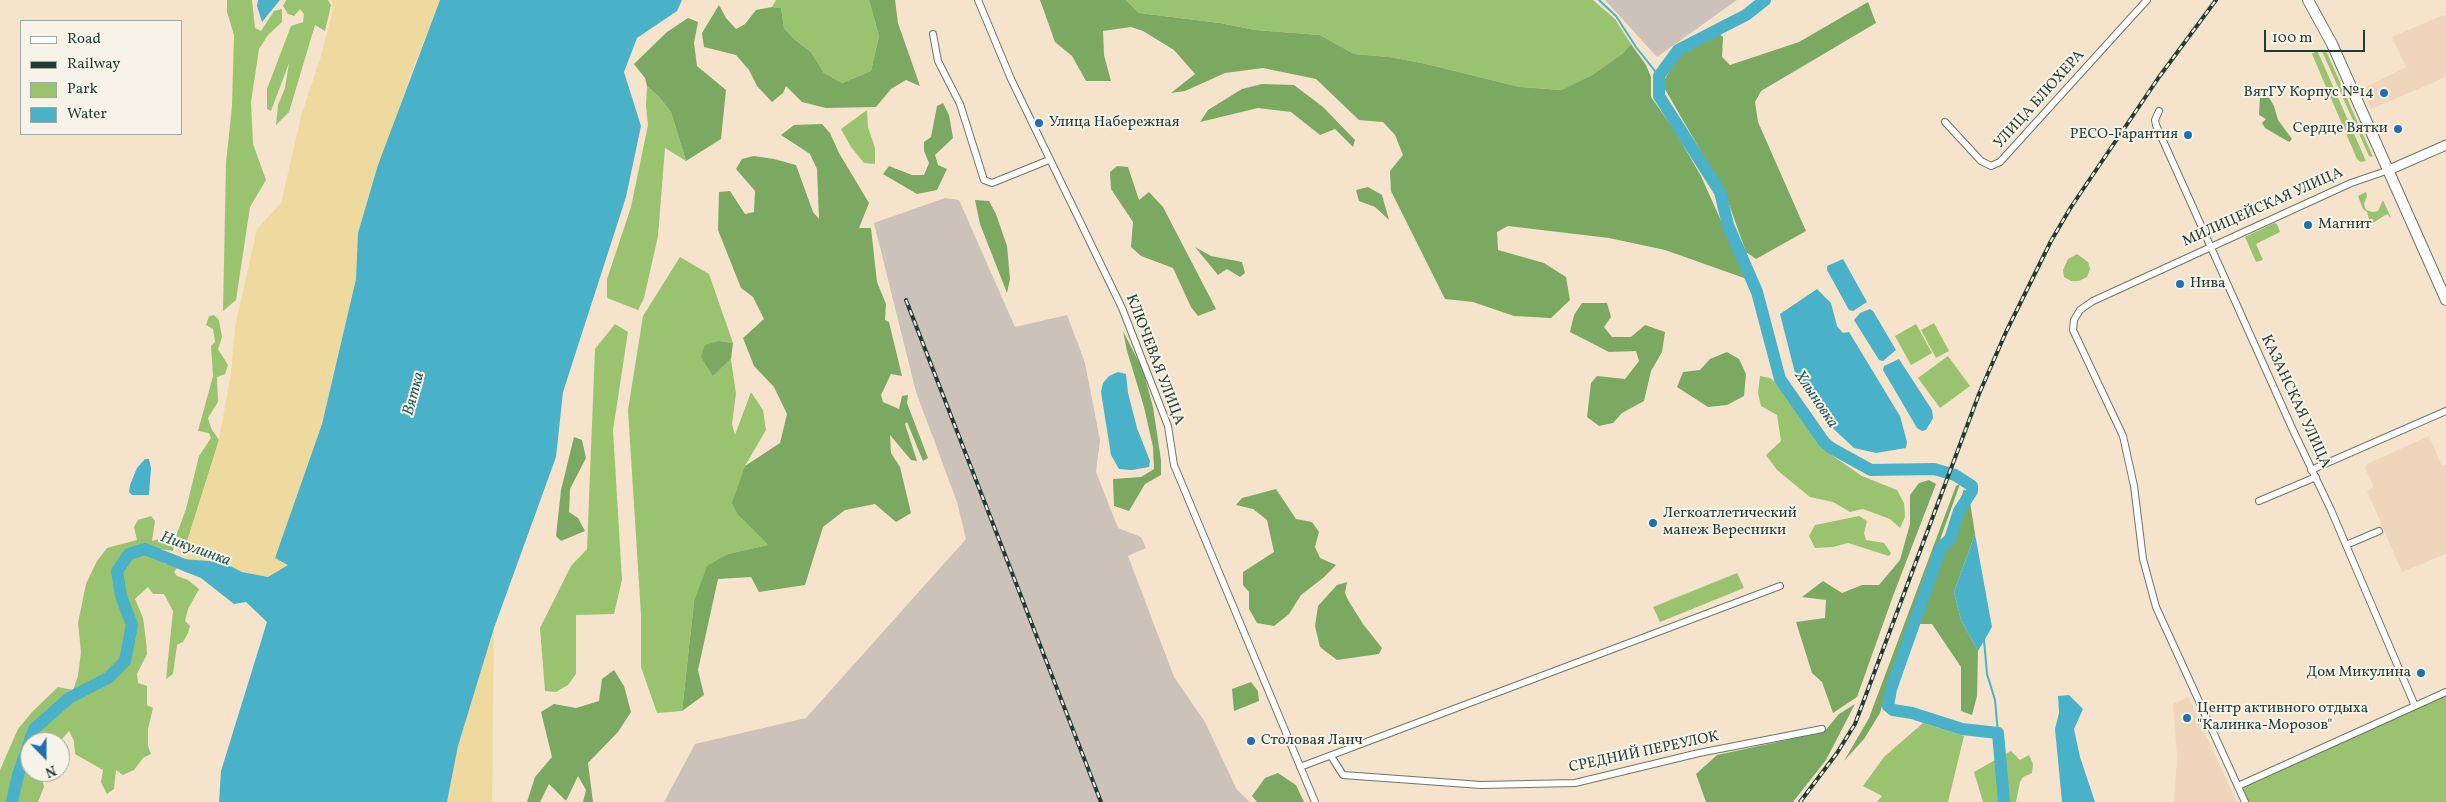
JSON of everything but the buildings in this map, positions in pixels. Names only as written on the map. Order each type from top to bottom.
[{"type":"main road","points":[[2308,0],[2328,36],[2446,300]]},
{"type":"street","name":"КЛЮЧЕВАЯ УЛИЦА","points":[[978,0],[1007,70],[1122,308],[1168,426],[1174,465],[1315,802]]},
{"type":"street","name":"УЛИЦА БЛЮХЕРА","points":[[1945,122],[1981,161],[1990,166],[2000,162],[2147,0]]},
{"type":"street","points":[[932,34],[938,62],[960,104],[984,180],[992,183],[1050,160]]},
{"type":"street","name":"КАЗАНСКАЯ УЛИЦА","points":[[2159,110],[2155,120],[2156,125],[2311,470],[2316,477],[2416,706]]},
{"type":"street","name":"МИЛИЦЕЙСКАЯ УЛИЦА","points":[[2245,802],[2156,607],[2143,559],[2128,454],[2123,436],[2073,330],[2076,314],[2093,301],[2210,247],[2351,183],[2389,170],[2446,145]]},
{"type":"street","points":[[2311,470],[2446,411]]},
{"type":"street","points":[[2259,501],[2316,477]]},
{"type":"street","points":[[2346,545],[2378,531]]},
{"type":"street","points":[[1300,767],[1780,586]]},
{"type":"street","points":[[2238,786],[2446,692]]},
{"type":"street","name":"СРЕДНИЙ ПЕРЕУЛОК","points":[[1331,756],[1343,775],[1481,785],[1575,783],[1699,753],[1822,729]]},
{"type":"shaded area","points":[[1605,0],[1737,0],[1657,57]]},
{"type":"shaded area","points":[[2446,14],[2446,77],[2371,109],[2362,89],[2406,67],[2392,37]]},
{"type":"shaded area","points":[[945,198],[959,200],[1015,327],[1067,315],[1085,363],[1100,440],[1096,472],[1118,528],[1141,537],[1146,548],[1128,556],[1174,677],[1205,722],[1237,790],[1250,802],[664,802],[695,744],[806,718],[966,539],[957,502],[916,392],[874,223]]},
{"type":"shaded area","points":[[2429,436],[2442,466],[2446,465],[2446,554],[2402,572],[2367,491],[2374,487],[2365,468],[2367,464]]},
{"type":"shaded area","points":[[2188,697],[2237,802],[2174,802],[2177,756],[2173,704]]},
{"type":"green space","points":[[227,0],[252,0],[255,28],[261,31],[274,11],[282,9],[282,22],[268,35],[259,49],[251,102],[253,144],[266,180],[250,207],[236,300],[223,311],[226,163],[232,106],[234,35],[227,12]]},
{"type":"green space","points":[[286,0],[328,0],[331,5],[325,31],[315,25],[289,112],[276,125],[278,105],[285,88],[289,63],[271,111],[267,109],[267,89],[291,26],[303,22],[304,14],[300,9],[294,16],[288,14],[283,6]]},
{"type":"green space","points":[[776,0],[869,0],[879,36],[871,71],[842,83],[824,73],[811,52],[794,39],[784,28],[781,8],[772,7]]},
{"type":"green space","points":[[869,0],[895,0],[898,23],[920,86],[906,80],[891,89],[876,107],[826,108],[802,102],[786,86],[783,93],[772,102],[757,86],[749,70],[736,55],[704,47],[702,33],[719,5],[726,18],[736,29],[745,24],[756,10],[772,7],[781,8],[784,28],[794,39],[811,52],[824,73],[842,83],[871,71],[879,36]]},
{"type":"green space","points":[[1040,0],[1126,0],[1139,13],[1220,23],[1255,30],[1320,35],[1354,54],[1389,57],[1422,63],[1520,87],[1562,90],[1592,75],[1622,54],[1631,44],[1646,65],[1651,77],[1651,97],[1675,131],[1701,176],[1747,279],[1665,250],[1609,238],[1508,226],[1497,232],[1498,250],[1544,263],[1566,277],[1570,300],[1551,318],[1514,316],[1473,302],[1445,299],[1391,191],[1390,171],[1403,155],[1395,135],[1383,122],[1359,120],[1316,79],[1263,68],[1225,73],[1185,91],[1171,93],[1195,74],[1174,50],[1143,31],[1131,27],[1103,31],[1104,55],[1111,81],[1086,81],[1072,56],[1055,42]]},
{"type":"green space","points":[[1126,0],[1593,0],[1615,19],[1631,44],[1622,54],[1592,75],[1563,90],[1520,87],[1422,63],[1354,54],[1320,35],[1255,30],[1220,23],[1139,13]]},
{"type":"green space","points":[[1868,2],[1876,23],[1761,91],[1755,102],[1758,122],[1806,231],[1756,259],[1746,252],[1725,193],[1662,84],[1682,50],[1718,33],[1723,37],[1722,57],[1730,65],[1799,42]]},
{"type":"green space","points":[[688,18],[698,22],[694,43],[697,66],[726,90],[721,139],[686,161],[671,112],[647,86],[645,78],[634,64],[667,32]]},
{"type":"green space","points":[[2321,49],[2327,53],[2373,157],[2369,156]]},
{"type":"green space","points":[[2317,50],[2366,161],[2361,162],[2357,159],[2312,54]]},
{"type":"green space","points":[[1262,84],[1294,85],[1323,107],[1355,140],[1353,147],[1335,129],[1320,135],[1291,112],[1258,108],[1200,122],[1208,110],[1242,89]]},
{"type":"green space","points":[[647,86],[671,112],[686,161],[665,148],[658,236],[644,298],[638,310],[607,298],[607,279],[631,207],[648,125],[646,106]]},
{"type":"green space","points":[[2260,95],[2268,96],[2274,106],[2278,120],[2292,139],[2289,142],[2265,128],[2262,123],[2266,119],[2259,115]]},
{"type":"green space","points":[[943,103],[949,115],[953,138],[935,155],[938,165],[947,169],[937,190],[917,194],[883,174],[889,166],[912,175],[924,175],[929,163],[924,151],[924,142],[931,137],[937,106]]},
{"type":"green space","points":[[867,110],[868,127],[875,148],[875,164],[864,163],[851,147],[841,129]]},
{"type":"green space","points":[[822,124],[830,133],[839,153],[869,203],[859,228],[871,228],[877,282],[886,304],[885,320],[889,322],[902,376],[891,374],[881,395],[883,402],[899,409],[902,396],[908,395],[907,403],[928,458],[923,461],[907,422],[905,424],[917,461],[911,460],[890,435],[891,453],[900,467],[911,513],[896,522],[875,504],[845,510],[823,527],[805,585],[759,592],[751,577],[718,579],[698,670],[704,695],[682,711],[694,602],[707,566],[728,554],[768,545],[738,515],[732,503],[745,466],[780,443],[787,414],[774,387],[754,366],[743,338],[764,319],[753,297],[741,288],[718,230],[719,192],[730,191],[745,214],[754,212],[755,191],[736,169],[742,159],[754,156],[774,159],[796,165],[813,212],[819,219],[817,169],[810,154],[781,135],[794,125]]},
{"type":"green space","points":[[1117,166],[1128,167],[1139,200],[1149,192],[1163,207],[1216,309],[1198,316],[1191,307],[1173,268],[1141,256],[1131,247],[1133,222],[1111,189],[1110,172]]},
{"type":"green space","points":[[1368,187],[1382,195],[1389,220],[1375,207],[1359,201],[1356,190]]},
{"type":"green space","points":[[2366,192],[2367,196],[2364,204],[2366,210],[2378,211],[2383,200],[2391,218],[2387,214],[2370,225],[2372,229],[2368,225],[2367,212],[2363,209],[2358,196]]},
{"type":"green space","points":[[975,200],[989,201],[996,214],[1007,246],[1010,279],[1007,293],[980,224]]},
{"type":"green space","points":[[2274,223],[2277,224],[2280,232],[2256,244],[2263,260],[2256,262],[2245,237]]},
{"type":"green space","points":[[1195,247],[1211,256],[1242,262],[1245,273],[1240,277],[1227,269],[1218,275]]},
{"type":"green space","points":[[2077,254],[2088,262],[2090,269],[2087,277],[2079,281],[2071,281],[2064,277],[2063,270],[2068,259]]},
{"type":"green space","points":[[680,257],[709,274],[733,343],[719,341],[713,376],[731,359],[736,394],[732,424],[735,435],[751,392],[763,410],[766,430],[745,466],[738,515],[768,545],[728,554],[694,602],[682,711],[657,713],[641,667],[641,615],[628,410],[643,316]]},
{"type":"green space","points":[[1582,303],[1607,303],[1611,317],[1604,327],[1612,337],[1631,337],[1645,325],[1665,332],[1662,352],[1651,371],[1644,401],[1622,413],[1613,423],[1599,426],[1587,417],[1591,383],[1597,376],[1625,379],[1639,361],[1636,351],[1609,352],[1570,332],[1574,315]]},
{"type":"green space","points":[[214,315],[219,320],[222,337],[218,349],[228,365],[225,374],[217,377],[218,402],[208,418],[211,428],[219,440],[185,548],[177,546],[176,536],[186,509],[199,456],[211,438],[209,433],[198,431],[213,376],[211,346],[215,342],[213,329],[206,325],[209,316]]},
{"type":"green space","points":[[1934,323],[1949,351],[1936,358],[1921,330]]},
{"type":"green space","points":[[615,324],[628,332],[613,430],[622,580],[614,614],[576,615],[576,674],[568,685],[556,692],[545,691],[540,628],[571,566],[587,549],[595,349]]},
{"type":"green space","points":[[1916,324],[1932,353],[1911,365],[1895,336]]},
{"type":"green space","points":[[1123,331],[1143,370],[1153,407],[1161,460],[1161,475],[1145,484],[1129,511],[1114,506],[1113,479],[1141,477],[1154,469],[1153,447]]},
{"type":"green space","points":[[719,341],[733,343],[731,359],[713,376],[701,357],[705,345]]},
{"type":"green space","points":[[1727,352],[1739,359],[1746,374],[1744,396],[1727,405],[1708,407],[1677,387],[1683,372],[1700,370],[1710,359]]},
{"type":"green space","points":[[1948,356],[1970,386],[1940,408],[1918,378]]},
{"type":"green space","points":[[1760,376],[1770,378],[1784,389],[1827,452],[1862,476],[1897,490],[1904,503],[1905,517],[1900,528],[1890,519],[1863,509],[1850,512],[1833,502],[1810,497],[1777,470],[1766,455],[1781,441],[1777,415],[1761,406],[1758,393]]},
{"type":"green space","points":[[574,437],[582,440],[586,458],[570,489],[569,512],[578,518],[585,531],[561,541],[556,536],[561,490]]},
{"type":"green space","points":[[1929,480],[1936,484],[1857,697],[1833,713],[1822,682],[1812,673],[1796,622],[1825,618],[1826,600],[1802,597],[1823,581],[1842,593],[1862,585],[1879,585],[1900,560],[1910,524],[1910,495],[1919,483]]},
{"type":"green space","points":[[1960,484],[1888,685],[1880,713],[1864,739],[1844,761],[1869,718],[1956,486]]},
{"type":"green space","points":[[1276,489],[1296,519],[1312,522],[1319,532],[1315,547],[1320,558],[1336,565],[1301,595],[1289,614],[1274,626],[1257,623],[1249,609],[1249,592],[1243,585],[1243,572],[1274,552],[1267,520],[1253,509],[1236,505],[1242,498]]},
{"type":"green space","points":[[1964,489],[1969,496],[1975,534],[1954,592],[1961,620],[1978,651],[1977,696],[1972,715],[1961,711],[1961,667],[1932,624],[1917,624]]},
{"type":"green space","points":[[151,516],[155,521],[152,541],[159,539],[174,545],[173,551],[159,549],[154,556],[165,564],[174,564],[177,568],[174,572],[177,576],[188,580],[199,589],[188,609],[185,621],[190,626],[183,642],[177,645],[173,674],[166,679],[173,611],[164,594],[153,594],[148,587],[135,599],[143,618],[146,640],[147,654],[137,674],[138,683],[147,686],[147,705],[153,708],[148,729],[148,746],[151,754],[143,758],[134,770],[123,775],[116,770],[114,789],[107,794],[101,782],[103,770],[75,754],[74,741],[69,731],[20,732],[20,782],[43,782],[44,787],[38,802],[0,802],[0,770],[18,729],[32,712],[58,687],[73,690],[78,676],[81,652],[78,623],[86,584],[97,561],[107,548],[137,540],[134,527],[138,520]]},
{"type":"green space","points":[[1859,516],[1867,521],[1864,533],[1866,540],[1884,543],[1891,553],[1889,556],[1848,543],[1833,547],[1815,548],[1809,536],[1815,525]]},
{"type":"green space","points":[[1737,573],[1744,588],[1660,622],[1653,607]]},
{"type":"green space","points":[[1347,582],[1345,593],[1348,600],[1363,624],[1382,648],[1379,654],[1337,660],[1320,647],[1315,626],[1318,606],[1337,585]]},
{"type":"green space","points":[[614,670],[624,686],[631,712],[618,732],[588,763],[593,802],[583,802],[586,790],[578,776],[566,801],[549,784],[540,802],[527,802],[535,777],[552,757],[541,712],[554,704],[576,708],[599,701],[602,679]]},
{"type":"green space","points":[[1251,682],[1258,691],[1259,701],[1234,711],[1232,689]]},
{"type":"green space","points":[[2446,692],[2446,802],[2247,802],[2243,794],[2244,787],[2248,783]]},
{"type":"green space","points":[[1855,704],[1826,760],[1793,802],[1706,802],[1696,774],[1717,755],[1824,732],[1839,714]]},
{"type":"green space","points":[[1923,723],[1964,736],[1948,802],[1877,802],[1882,796],[1863,786],[1884,757]]},
{"type":"green space","points":[[2011,751],[2020,760],[2029,755],[2033,764],[2032,773],[2023,777],[2020,782],[2016,802],[1983,802],[1974,772]]},
{"type":"green space","points":[[1278,773],[1296,785],[1304,802],[1257,802],[1252,796],[1265,778]]},
{"type":"sand","points":[[331,0],[440,0],[410,76],[358,233],[356,279],[322,424],[275,558],[289,565],[268,577],[242,572],[222,562],[182,559],[175,550],[185,548],[219,440],[231,373],[235,327],[257,229],[281,203],[302,113],[320,59],[333,10]]},
{"type":"sand","points":[[494,628],[492,802],[447,802],[458,746]]},
{"type":"water","points":[[258,0],[280,0],[262,22],[257,6]]},
{"type":"water","name":"Вятка","points":[[440,0],[682,0],[677,11],[637,38],[624,72],[641,126],[626,197],[563,392],[556,457],[494,628],[458,746],[447,802],[219,802],[221,771],[267,622],[246,602],[234,604],[201,578],[181,570],[177,563],[182,559],[222,562],[242,572],[268,577],[288,565],[275,558],[322,424],[356,279],[358,233],[378,165]]},
{"type":"water","points":[[1843,259],[1867,302],[1853,311],[1849,310],[1827,270],[1827,266]]},
{"type":"water","points":[[1817,289],[1831,303],[1837,326],[1843,333],[1849,332],[1900,416],[1907,442],[1906,448],[1876,453],[1854,448],[1824,420],[1796,377],[1780,314]]},
{"type":"water","points":[[1870,309],[1896,350],[1883,361],[1879,360],[1854,320],[1860,313]]},
{"type":"water","points":[[1899,359],[1932,410],[1933,418],[1926,430],[1922,431],[1917,428],[1883,370],[1884,366]]},
{"type":"water","points":[[1118,372],[1126,374],[1128,393],[1137,428],[1150,461],[1149,467],[1132,470],[1119,469],[1111,455],[1101,392],[1103,383],[1109,376]]},
{"type":"water","points":[[145,459],[149,459],[151,468],[149,495],[132,495],[129,492],[130,485],[137,468]]},
{"type":"water","points":[[1975,534],[1992,627],[1978,651],[1961,620],[1954,592]]},
{"type":"water","points":[[2069,695],[2083,709],[2074,729],[2080,757],[2095,802],[2062,802],[2055,729],[2059,713],[2058,696]]},
{"type":"waterway","points":[[1599,0],[1616,16],[1636,47],[1659,76]]},
{"type":"waterway","name":"Хлыновка","points":[[1765,0],[1746,15],[1678,50],[1659,76],[1659,96],[1720,192],[1728,225],[1757,292],[1780,379],[1824,442],[1831,448],[1871,470],[1934,469],[1955,475],[1972,486],[1972,491],[1959,511],[1950,539],[1941,547],[1891,689],[1888,706],[1893,710],[1912,713],[1962,729],[1998,733],[2004,802]]},
{"type":"waterway","name":"Никулинка","points":[[12,802],[18,775],[34,729],[69,698],[108,678],[125,661],[132,625],[121,596],[117,571],[129,554],[145,549],[192,568]]},
{"type":"waterway","points":[[1984,640],[1987,674],[1995,700],[1998,733]]},
{"type":"railway","points":[[1800,802],[1837,753],[1855,724],[1979,394],[2006,332],[2051,241],[2071,207],[2159,77],[2216,0]]},
{"type":"railway","points":[[906,300],[1101,802]]},
{"type":"place","name":"ВятГУ Корпус №14","points":[[2384,93]]},
{"type":"place","name":"Улица Набережная","points":[[1039,123]]},
{"type":"place","name":"Сердце Вятки","points":[[2398,129]]},
{"type":"place","name":"РЕСО-Гарантия","points":[[2188,135]]},
{"type":"place","name":"Магнит","points":[[2308,225]]},
{"type":"place","name":"Нива","points":[[2180,284]]},
{"type":"place","name":"Легкоатлетический манеж Вересники","points":[[1653,523]]},
{"type":"place","name":"Дом Микулина","points":[[2421,673]]},
{"type":"place","name":"Центр активного отдыха \"Калинка-Морозов\"","points":[[2187,718]]},
{"type":"place","name":"Столовая Ланч","points":[[1251,741]]}]
